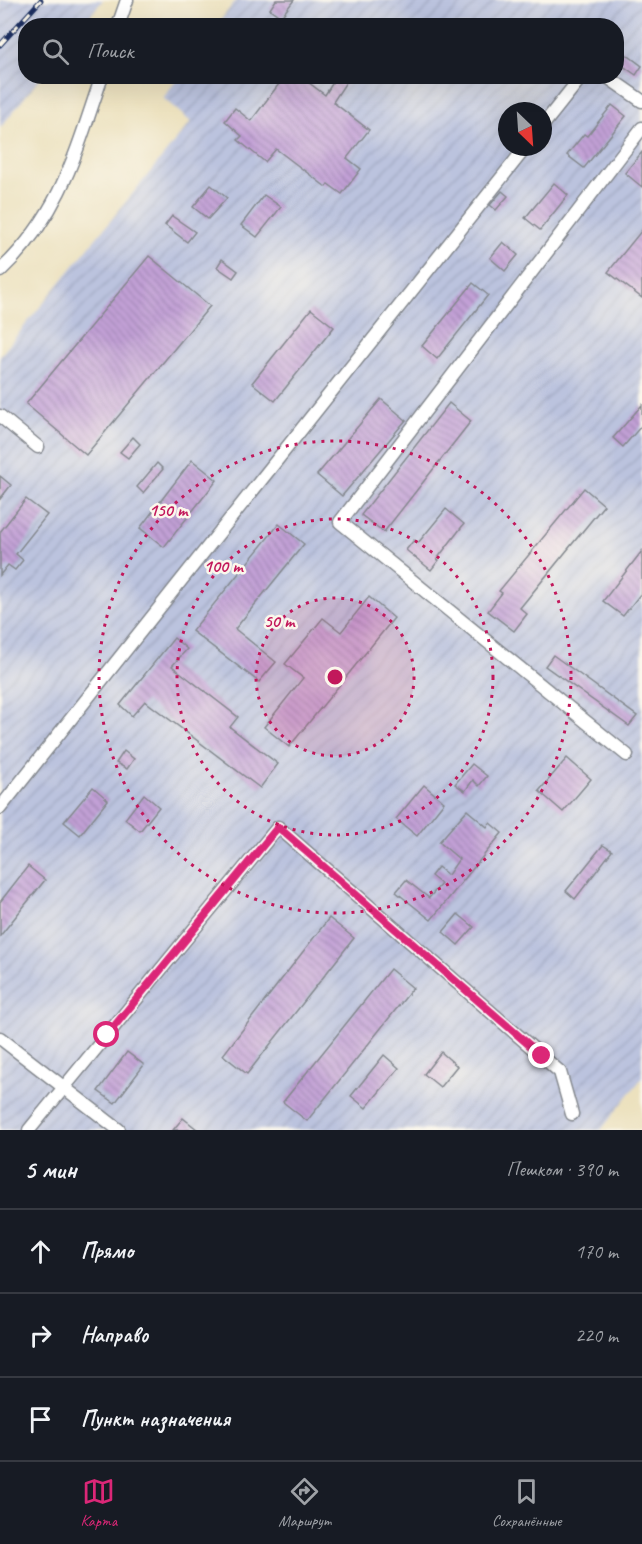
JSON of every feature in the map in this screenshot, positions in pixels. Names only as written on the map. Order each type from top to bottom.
[{"type":"street","points":[[121,18],[127,0]]},
{"type":"street","points":[[0,271],[33,236],[51,209],[69,170],[99,84]]},
{"type":"street","points":[[552,114],[576,84]]},
{"type":"street","points":[[618,84],[642,101]]},
{"type":"street","points":[[627,755],[340,522],[642,128]]},
{"type":"street","points":[[0,808],[519,156]]},
{"type":"street","points":[[0,416],[38,447]]},
{"type":"street","points":[[29,1130],[278,827],[560,1072],[572,1114]]},
{"type":"street","points":[[0,1038],[119,1130]]},
{"type":"shaded area","points":[[0,0],[103,0],[88,18],[18,18],[18,84],[35,84],[0,128]]},
{"type":"shaded area","points":[[236,0],[642,0],[642,1078],[601,1130],[0,1130],[0,356],[191,122],[163,98],[174,84],[624,84],[624,18],[222,18]]},
{"type":"building","points":[[276,0],[294,0],[281,17],[270,9]]},
{"type":"building","points":[[624,52],[642,66],[636,75],[624,67]]},
{"type":"building","points":[[279,84],[311,84],[325,95],[332,84],[345,84],[333,102],[369,130],[347,158],[361,169],[342,194],[328,184],[326,187],[276,149],[265,162],[238,140],[242,136],[225,121],[235,108],[251,121]]},
{"type":"building","points":[[612,105],[626,116],[584,168],[567,155],[584,134],[587,136]]},
{"type":"building","points":[[642,152],[642,187],[625,173]]},
{"type":"building","points":[[554,183],[568,195],[540,230],[525,218]]},
{"type":"building","points":[[211,185],[227,198],[208,219],[193,207]]},
{"type":"building","points":[[502,191],[508,196],[496,210],[490,205]]},
{"type":"building","points":[[264,195],[281,207],[257,237],[241,225]]},
{"type":"building","points":[[172,216],[195,232],[187,242],[165,225]]},
{"type":"building","points":[[642,230],[642,298],[608,272]]},
{"type":"building","points":[[503,242],[518,255],[505,271],[490,258]]},
{"type":"building","points":[[149,256],[210,306],[86,455],[26,404]]},
{"type":"building","points":[[222,259],[238,271],[233,278],[217,267]]},
{"type":"building","points":[[473,283],[488,295],[437,359],[422,346]]},
{"type":"building","points":[[311,309],[334,327],[275,401],[252,383]]},
{"type":"building","points":[[381,399],[406,420],[342,496],[317,475]]},
{"type":"building","points":[[449,403],[471,421],[384,532],[361,515]]},
{"type":"building","points":[[642,405],[642,425],[623,447],[613,438]]},
{"type":"building","points":[[133,437],[140,444],[128,458],[120,452]]},
{"type":"building","points":[[192,460],[217,480],[164,547],[140,528]]},
{"type":"building","points":[[157,463],[163,469],[143,493],[137,487]]},
{"type":"building","points":[[0,476],[11,485],[0,499]]},
{"type":"building","points":[[584,488],[604,505],[520,608],[527,614],[514,631],[488,611],[502,593],[499,591]]},
{"type":"building","points":[[26,499],[47,515],[16,554],[23,560],[15,570],[8,565],[0,575],[0,532]]},
{"type":"building","points":[[446,509],[464,524],[431,570],[406,550],[414,540],[418,543]]},
{"type":"building","points":[[279,524],[304,544],[235,629],[276,662],[259,682],[192,631]]},
{"type":"building","points":[[642,551],[642,592],[623,616],[603,601]]},
{"type":"building","points":[[369,597],[394,618],[289,747],[264,727],[303,678],[285,664],[323,618],[341,632]]},
{"type":"building","points":[[174,638],[187,649],[172,666],[238,717],[230,727],[278,764],[260,788],[145,701],[132,716],[120,705]]},
{"type":"building","points":[[553,655],[637,716],[629,726],[545,666]]},
{"type":"building","points":[[124,751],[134,759],[127,769],[116,763]]},
{"type":"building","points":[[567,758],[591,779],[563,812],[539,791]]},
{"type":"building","points":[[472,764],[487,776],[479,786],[473,780],[465,791],[455,784]]},
{"type":"building","points":[[424,785],[444,802],[417,836],[396,819]]},
{"type":"building","points":[[93,787],[108,800],[80,835],[64,822]]},
{"type":"building","points":[[144,794],[159,807],[140,831],[125,819]]},
{"type":"building","points":[[467,810],[487,827],[490,823],[502,833],[431,920],[396,892],[406,880],[429,898],[441,884],[431,876],[438,867],[448,875],[459,859],[439,842]]},
{"type":"building","points":[[603,845],[612,851],[575,899],[566,891]]},
{"type":"building","points":[[28,866],[45,880],[0,936],[0,902]]},
{"type":"building","points":[[458,914],[474,927],[458,945],[443,932]]},
{"type":"building","points":[[329,918],[354,938],[247,1074],[223,1055]]},
{"type":"building","points":[[390,969],[413,988],[307,1121],[283,1102]]},
{"type":"building","points":[[127,1052],[144,1065],[115,1103],[98,1091]]},
{"type":"building","points":[[441,1052],[457,1066],[440,1087],[424,1074]]},
{"type":"building","points":[[384,1055],[399,1068],[366,1108],[351,1096]]},
{"type":"building","points":[[183,1118],[198,1130],[173,1130]]},
{"type":"railway","points":[[25,18],[41,0]]},
{"type":"railway","points":[[0,45],[18,25]]},
{"type":"route","points":[[107,1035],[278,827],[542,1056]]}]
